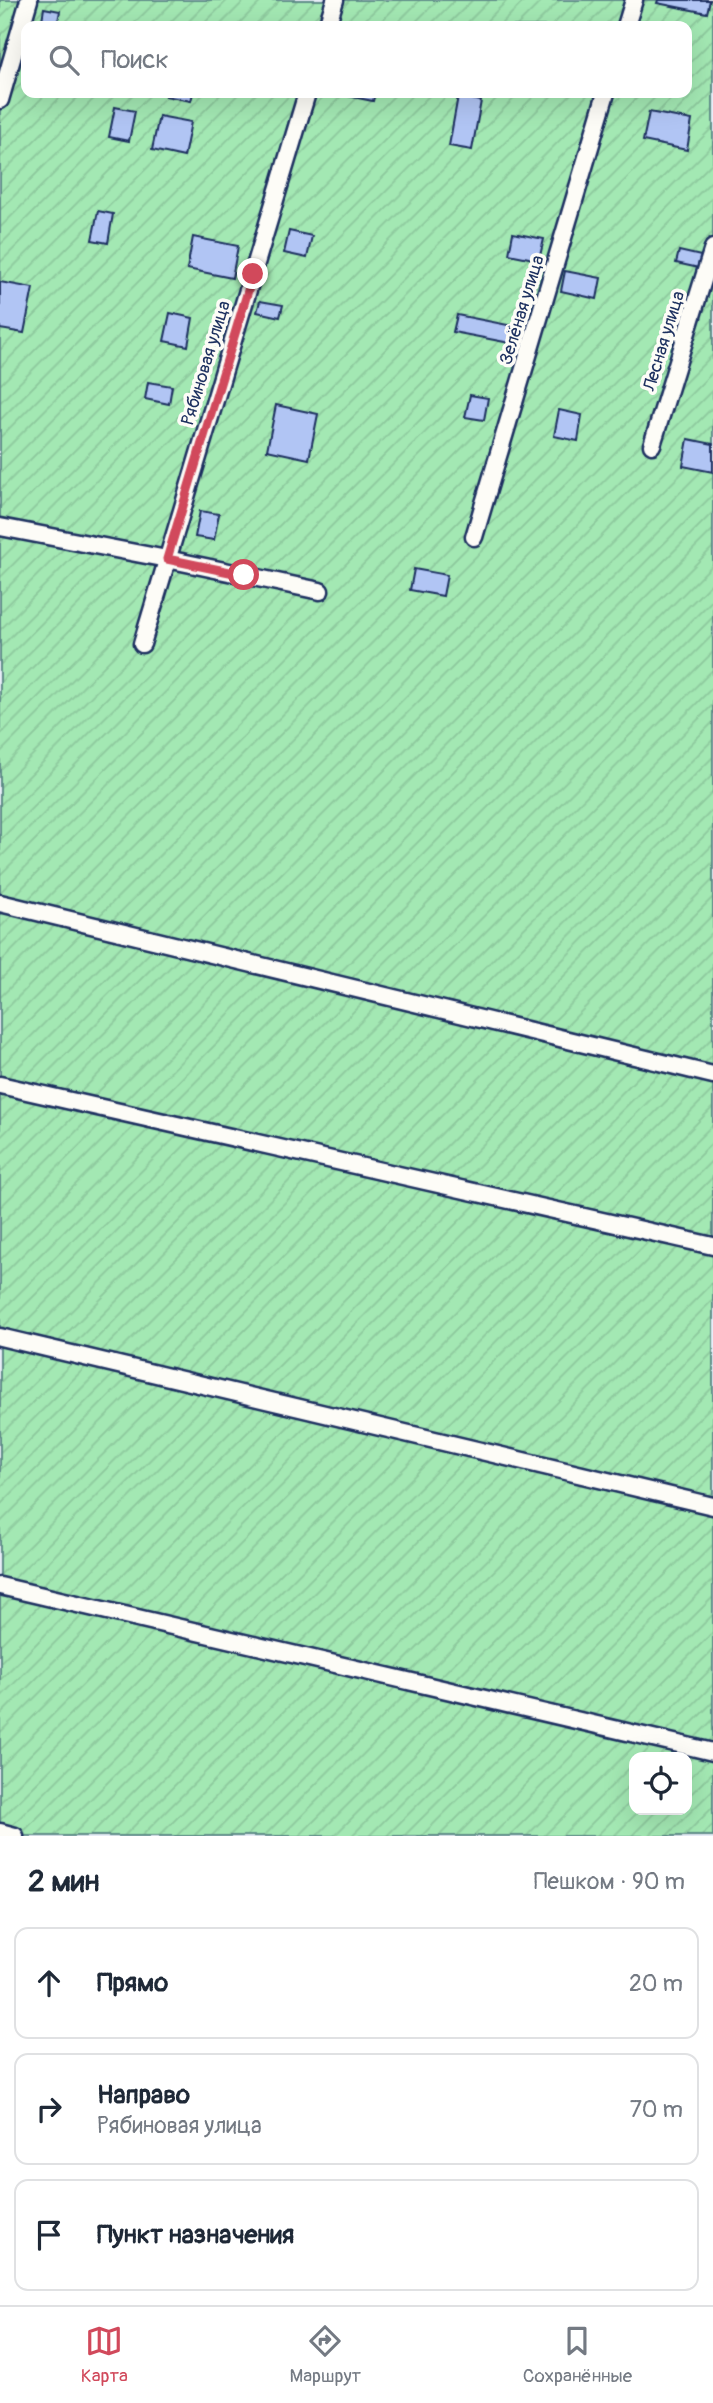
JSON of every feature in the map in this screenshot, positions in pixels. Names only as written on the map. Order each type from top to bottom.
[{"type":"lane","points":[[23,21],[29,0]]},
{"type":"lane","points":[[329,21],[335,0]]},
{"type":"lane","points":[[628,21],[634,0]]},
{"type":"lane","points":[[0,100],[21,28]]},
{"type":"lane","name":"Рябиновая улица","points":[[142,644],[305,98]]},
{"type":"lane","name":"Зелёная улица","points":[[474,537],[605,98]]},
{"type":"lane","name":"Лесная улица","points":[[652,445],[713,248]]},
{"type":"lane","points":[[0,527],[320,591]]},
{"type":"lane","points":[[0,903],[713,1075]]},
{"type":"lane","points":[[0,1085],[713,1246]]},
{"type":"lane","points":[[0,1337],[713,1506]]},
{"type":"lane","points":[[0,1586],[713,1752]]},
{"type":"lane","points":[[0,1832],[15,1836]]},
{"type":"green space","points":[[0,0],[713,0],[713,1836],[0,1836]]},
{"type":"building","points":[[658,0],[710,0],[707,13],[657,3]]},
{"type":"building","points":[[44,8],[60,11],[58,21],[42,21]]},
{"type":"building","points":[[458,98],[481,101],[472,150],[449,146]]},
{"type":"building","points":[[115,107],[135,111],[129,141],[109,137]]},
{"type":"building","points":[[649,112],[692,120],[687,150],[643,141]]},
{"type":"building","points":[[159,116],[191,122],[184,157],[152,150]]},
{"type":"building","points":[[98,211],[113,214],[108,243],[92,240]]},
{"type":"building","points":[[289,231],[312,236],[307,258],[284,253]]},
{"type":"building","points":[[513,233],[544,239],[539,260],[509,254]]},
{"type":"building","points":[[193,237],[238,246],[232,278],[187,269]]},
{"type":"building","points":[[679,251],[701,256],[699,268],[676,263]]},
{"type":"building","points":[[565,271],[601,278],[597,299],[561,291]]},
{"type":"building","points":[[0,282],[33,288],[24,333],[0,329]]},
{"type":"building","points":[[260,301],[283,305],[280,317],[257,312]]},
{"type":"building","points":[[170,313],[193,318],[188,346],[164,341]]},
{"type":"building","points":[[457,315],[513,326],[510,343],[453,332]]},
{"type":"building","points":[[148,382],[172,386],[169,404],[145,399]]},
{"type":"building","points":[[470,395],[488,398],[484,420],[465,417]]},
{"type":"building","points":[[276,405],[318,414],[309,459],[267,450]]},
{"type":"building","points":[[559,410],[582,415],[578,441],[554,436]]},
{"type":"building","points":[[688,439],[713,444],[713,472],[683,466]]},
{"type":"building","points":[[200,511],[219,514],[214,540],[195,537]]},
{"type":"building","points":[[414,569],[447,575],[443,596],[410,590]]},
{"type":"route","points":[[244,575],[167,559],[253,274]]}]
